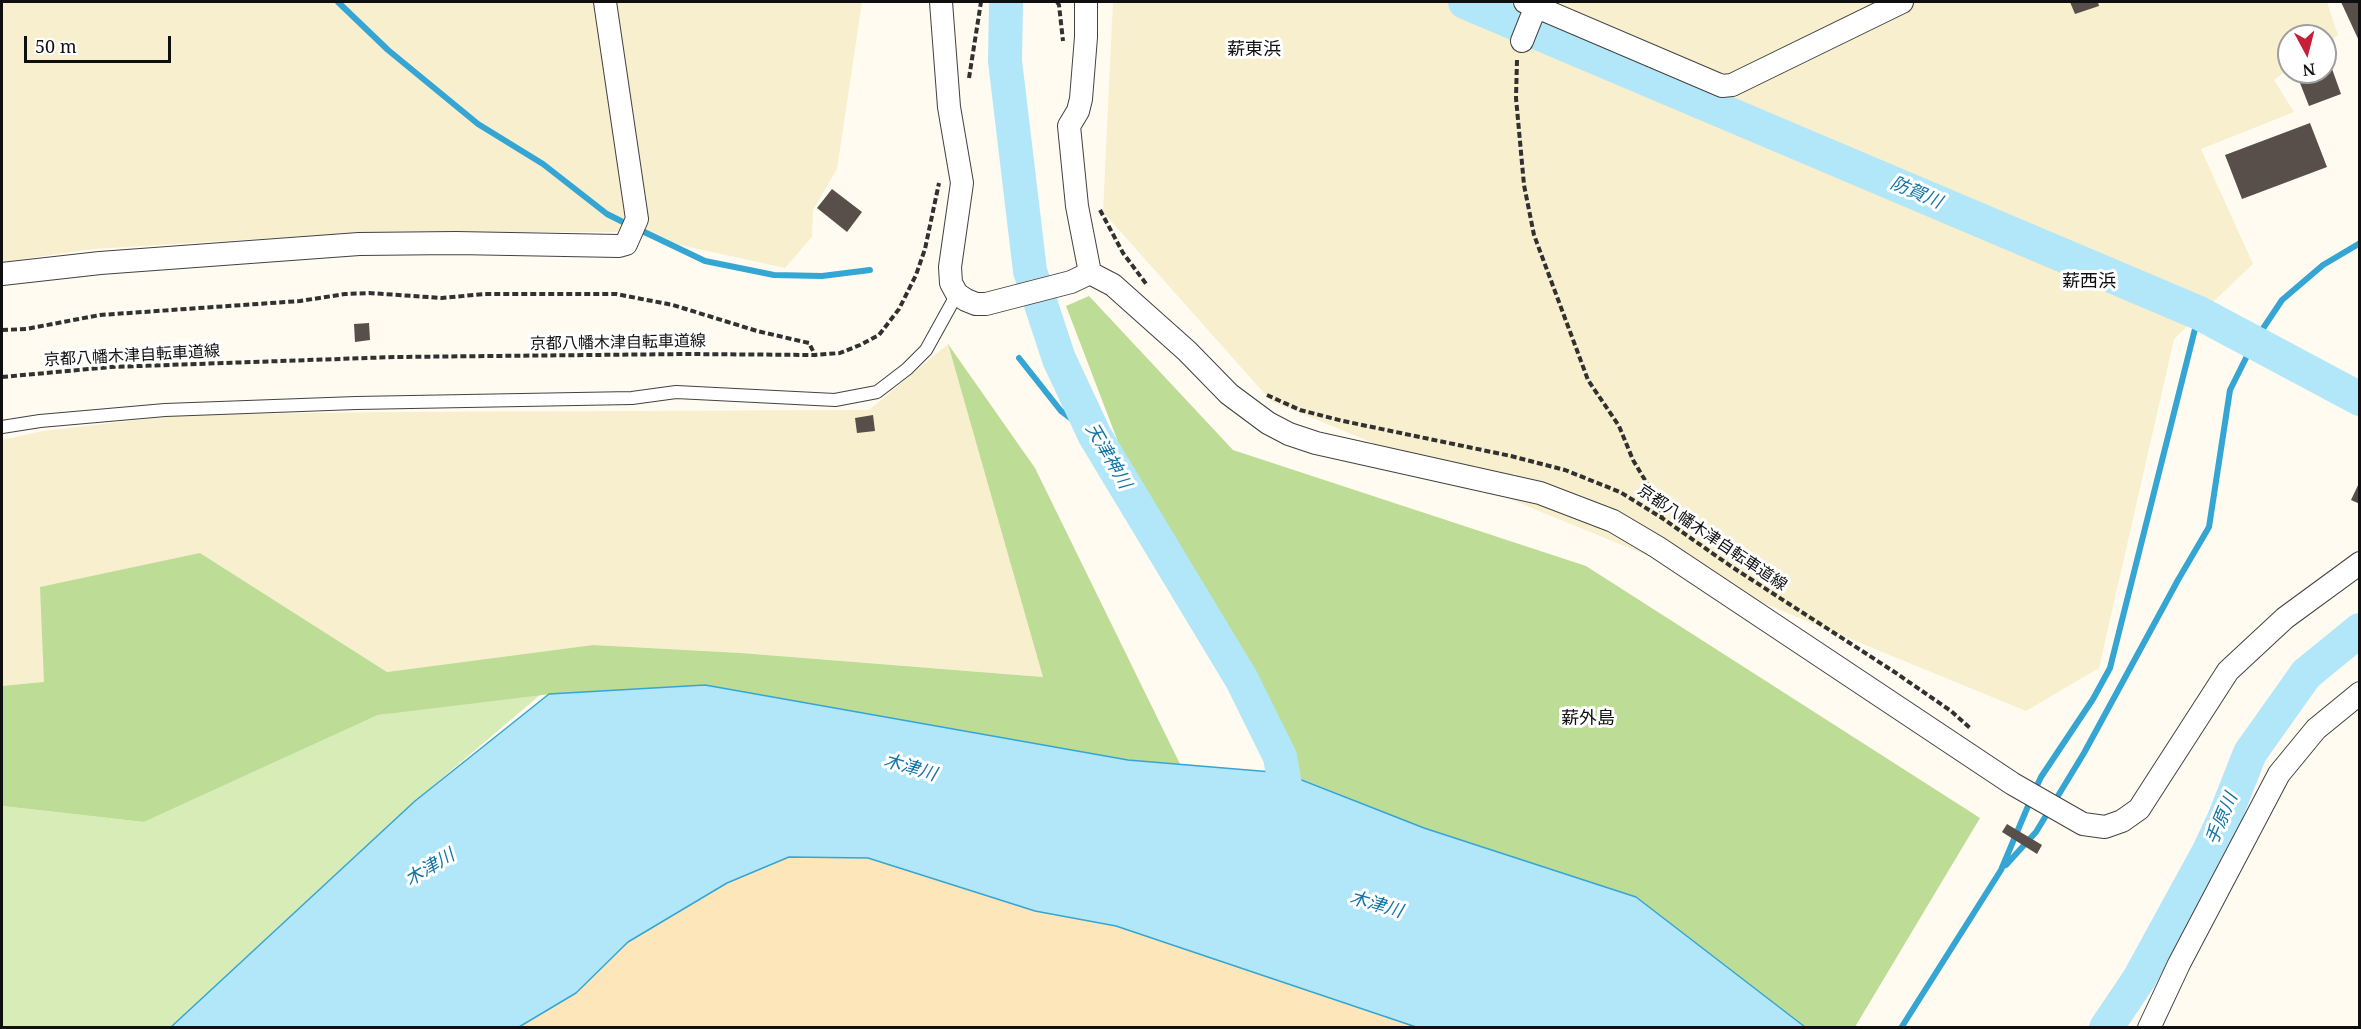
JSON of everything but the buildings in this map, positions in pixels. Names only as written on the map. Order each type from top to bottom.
[{"type":"street","points":[[2,274],[100,263],[359,244],[619,246],[626,244],[637,219],[605,2]]},
{"type":"street","points":[[942,2],[950,106],[962,183],[950,267],[951,283],[957,294],[976,304],[998,302],[1071,282],[1090,273]]},
{"type":"street","points":[[1086,2],[1086,37],[1081,99],[1078,111],[1069,126],[1077,206],[1090,273]]},
{"type":"street","points":[[1522,41],[1531,8],[1722,86],[1732,85],[1902,2]]},
{"type":"street","points":[[1090,273],[1113,285],[1187,351],[1229,394],[1268,423],[1289,434],[1348,452],[1540,492],[1613,521],[1657,547],[2013,784],[2083,824],[2105,827],[2122,821],[2139,809],[2228,671],[2285,618],[2360,563]]},
{"type":"street","points":[[2149,1028],[2179,964],[2279,774],[2316,729],[2360,693]]},
{"type":"lane","points":[[2,427],[40,421],[165,410],[356,403],[632,398],[676,392],[835,400],[877,392],[907,369],[926,350],[957,294]]},
{"type":"path","points":[[968,79],[981,2]]},
{"type":"path","points":[[1056,2],[1059,5],[1064,50]]},
{"type":"path","points":[[1522,41],[1518,48],[1516,98],[1524,185],[1534,236],[1588,380],[1619,426],[1633,460],[1661,507],[1662,518]]},
{"type":"path","name":"京都八幡木津自転車道線","points":[[2,377],[111,367],[395,357],[840,353],[879,335],[899,309],[916,275],[925,249],[943,173]]},
{"type":"path","points":[[1098,202],[1123,253],[1150,289]]},
{"type":"path","points":[[2,330],[100,315],[289,302],[345,294],[369,293],[442,298],[484,294],[616,294],[673,304],[757,331],[809,343],[815,355]]},
{"type":"path","name":"京都八幡木津自転車道線","points":[[1258,389],[1300,410],[1511,456],[1565,470],[1620,492],[1893,671],[1951,711],[1976,733]]},
{"type":"shaded area","points":[[2,2],[862,2],[837,169],[813,210],[812,237],[785,268],[621,232],[371,232],[93,249],[2,262]]},
{"type":"shaded area","points":[[1113,2],[2327,2],[2334,24],[2277,24],[2277,78],[2274,80],[2294,112],[2201,149],[2253,264],[2174,339],[2099,668],[2026,711],[1271,401],[1103,212]]},
{"type":"shaded area","points":[[948,344],[1044,677],[741,653],[593,645],[387,672],[200,553],[44,683],[2,686],[2,440],[43,431],[180,415],[869,410]]},
{"type":"green space","points":[[1089,296],[1233,450],[1586,566],[1980,818],[1855,1027],[1802,1027],[1424,828],[1282,771],[1242,680],[1120,447],[1066,306]]},
{"type":"green space","points":[[948,344],[1035,468],[1180,764],[1128,760],[705,685],[551,694],[378,715],[144,822],[2,806],[2,686],[44,682],[40,587],[200,553],[387,672],[593,645],[741,653],[1043,677]]},
{"type":"green space","points":[[546,690],[415,801],[171,1027],[2,1027],[2,806],[144,822],[378,715]]},
{"type":"sand","points":[[789,857],[868,858],[1035,911],[1116,926],[1416,1027],[519,1028],[576,993],[628,942],[727,883]]},
{"type":"water","name":"木津川","points":[[705,685],[1128,760],[1284,773],[1424,828],[1636,897],[1805,1027],[1416,1027],[1116,926],[1035,911],[868,858],[789,857],[727,883],[628,942],[576,993],[519,1027],[171,1027],[415,801],[549,694]]},
{"type":"waterway","points":[[338,2],[388,50],[478,124],[543,164],[607,214],[629,225]]},
{"type":"waterway","name":"天津神川","points":[[1006,2],[1005,61],[1030,271],[1059,359],[1095,436],[1242,680],[1280,757],[1291,819]]},
{"type":"waterway","name":"防賀川","points":[[1465,2],[2199,313],[2360,399]]},
{"type":"waterway","points":[[638,229],[705,261],[774,275],[822,276],[870,270]]},
{"type":"waterway","points":[[2006,865],[2036,832],[2084,753],[2209,527],[2230,390],[2254,342],[2282,300],[2323,265],[2360,243]]},
{"type":"waterway","points":[[2035,790],[2110,668],[2199,313]]},
{"type":"waterway","points":[[1019,358],[1061,411],[1095,436]]},
{"type":"waterway","name":"手原川","points":[[2106,1028],[2139,979],[2208,853],[2250,753],[2306,674],[2360,630]]},
{"type":"waterway","points":[[1901,1028],[2001,870],[2031,799]]},
{"type":"district","name":"薪東浜","points":[[1254,50]]},
{"type":"district","name":"薪西浜","points":[[2089,282]]},
{"type":"district","name":"薪外島","points":[[1588,719]]}]
